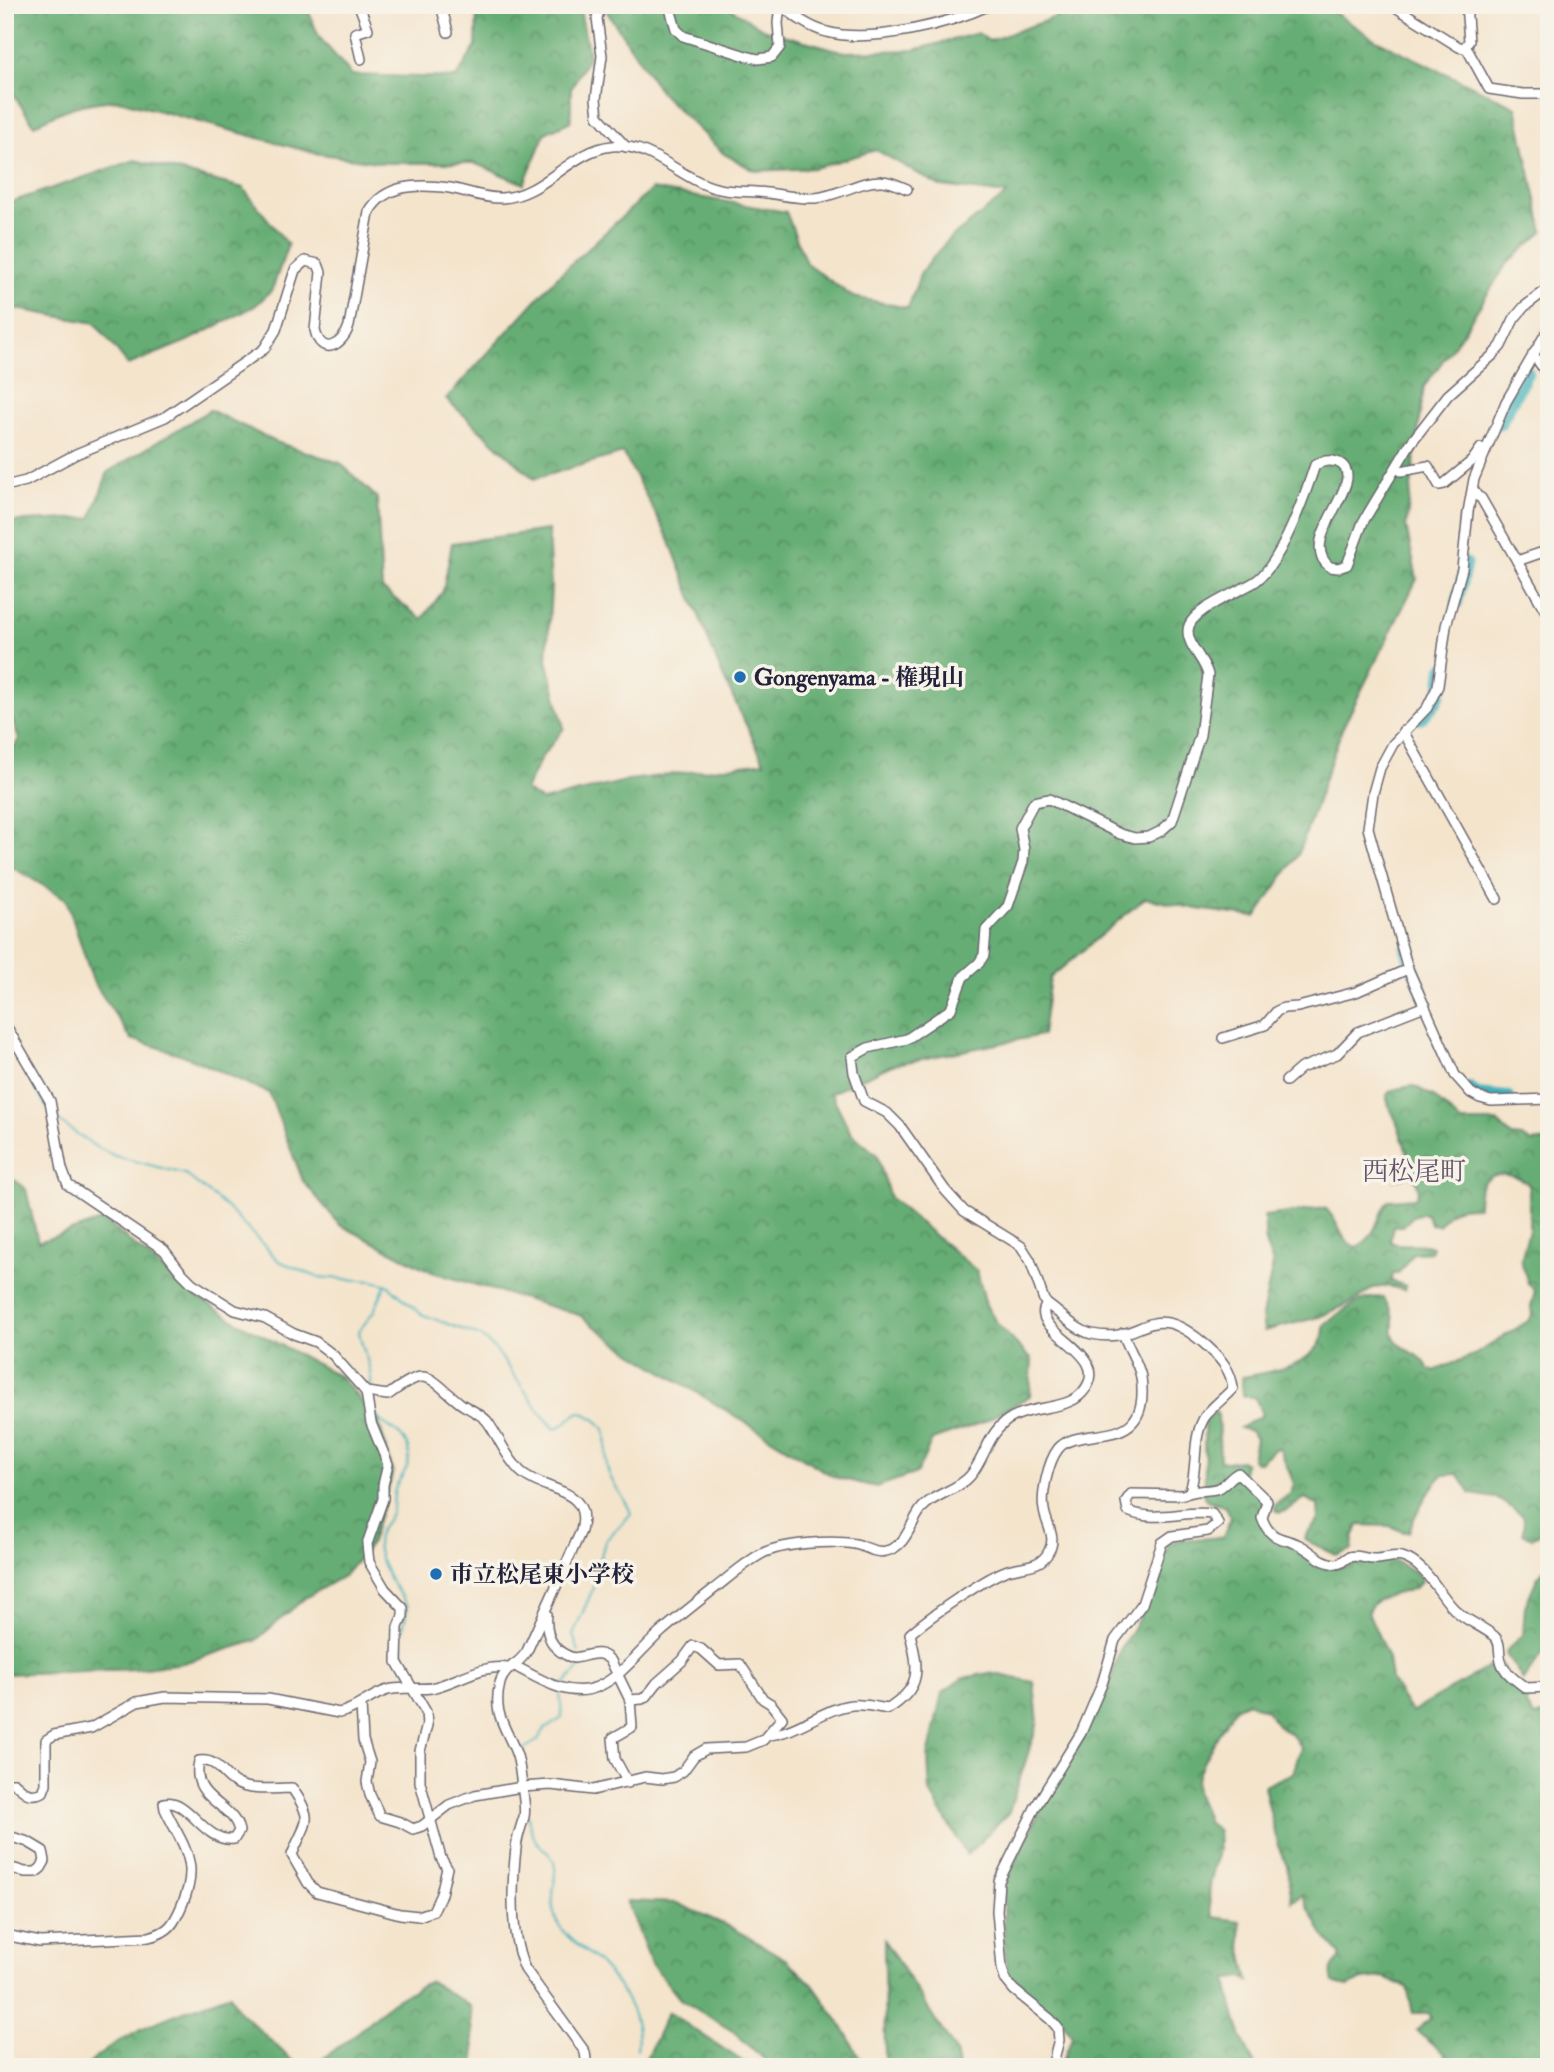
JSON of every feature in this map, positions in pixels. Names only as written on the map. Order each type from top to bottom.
[{"type":"street","points":[[359,5],[368,29],[355,33],[361,60]]},
{"type":"street","points":[[441,5],[448,32]]},
{"type":"street","points":[[600,5],[597,18],[602,56],[596,99],[598,116],[626,147]]},
{"type":"street","points":[[669,5],[676,29],[683,36],[732,53],[758,58],[772,57],[780,47],[780,5],[824,32],[859,36],[908,30],[990,5]]},
{"type":"street","points":[[1392,5],[1458,47],[1466,47]]},
{"type":"street","points":[[1466,5],[1469,41],[1466,47]]},
{"type":"street","points":[[1466,47],[1489,89],[1523,94],[1549,94]]},
{"type":"street","points":[[5,486],[26,481],[76,454],[165,417],[264,349],[276,330],[295,270],[305,261],[318,264],[321,272],[315,330],[317,340],[329,346],[341,341],[349,326],[369,212],[378,198],[393,189],[433,187],[499,199],[512,197],[525,194],[561,169],[600,149],[615,146],[664,160],[705,186],[723,190],[816,198],[884,180],[907,189]]},
{"type":"street","points":[[1190,1491],[1195,1478],[1198,1432],[1204,1418],[1233,1388],[1231,1375],[1220,1358],[1198,1338],[1173,1323],[1159,1321],[1123,1333],[1088,1334],[1047,1304],[1030,1260],[1021,1246],[964,1211],[945,1190],[900,1126],[887,1113],[864,1101],[852,1057],[868,1048],[907,1039],[951,1009],[963,977],[979,964],[984,955],[986,930],[1008,906],[1023,862],[1020,828],[1034,802],[1049,800],[1120,834],[1135,838],[1149,837],[1172,821],[1200,735],[1208,675],[1206,666],[1191,643],[1188,631],[1191,621],[1202,611],[1257,580],[1267,570],[1299,513],[1315,466],[1323,460],[1339,463],[1345,470],[1347,479],[1331,514],[1320,549],[1321,556],[1331,567],[1347,565],[1363,522],[1410,444],[1448,396],[1501,346],[1514,319],[1524,307],[1549,288]]},
{"type":"street","points":[[1549,328],[1506,402],[1485,449],[1468,512],[1462,569],[1446,626],[1438,686],[1427,708],[1393,744],[1380,768],[1368,828],[1408,969],[1455,1075],[1471,1093],[1480,1098],[1492,1101],[1549,1099]]},
{"type":"street","points":[[1535,356],[1549,384]]},
{"type":"street","points":[[1401,471],[1428,466],[1435,481],[1439,485],[1444,484],[1472,461],[1481,448],[1485,449]]},
{"type":"street","points":[[1473,489],[1481,498],[1548,613]]},
{"type":"street","points":[[1517,561],[1549,550]]},
{"type":"street","points":[[1404,733],[1497,899]]},
{"type":"street","points":[[1223,1038],[1265,1026],[1277,1011],[1284,1008],[1356,992],[1408,969]]},
{"type":"street","points":[[1286,1081],[1301,1068],[1337,1054],[1358,1032],[1425,1006]]},
{"type":"street","points":[[5,1024],[50,1101],[62,1169],[68,1185],[164,1250],[192,1283],[235,1310],[265,1318],[294,1334],[316,1342],[333,1355],[366,1392],[370,1423],[388,1464],[383,1499],[367,1544],[369,1562],[402,1608],[403,1616],[398,1627],[397,1662],[426,1713],[427,1725],[420,1751],[420,1782],[446,1868],[433,1911],[419,1916],[317,1892],[292,1855],[306,1827],[306,1810],[292,1788],[257,1788],[236,1783],[213,1762],[199,1761],[196,1774],[203,1791],[237,1822],[239,1831],[234,1839],[227,1840],[209,1832],[180,1806],[170,1802],[164,1804],[164,1810],[187,1855],[191,1878],[178,1915],[164,1933],[149,1937],[40,1942],[5,1935]]},
{"type":"street","points":[[5,1783],[14,1783],[26,1794],[33,1796],[43,1792],[46,1784],[47,1740],[54,1735],[90,1728],[121,1709],[152,1699],[249,1698],[339,1713],[352,1710],[386,1690],[431,1688],[491,1667],[511,1667],[566,1690],[596,1688],[617,1674],[661,1631],[761,1554],[782,1546],[843,1543],[880,1552],[895,1547],[904,1540],[922,1508],[963,1483],[972,1474],[994,1433],[1004,1423],[1015,1415],[1066,1402],[1083,1393],[1090,1376],[1086,1359],[1050,1327],[1043,1315],[1047,1304]]},
{"type":"street","points":[[768,1735],[784,1734],[842,1707],[860,1704],[888,1709],[913,1688],[916,1658],[910,1634],[1007,1570],[1032,1566],[1048,1554],[1052,1545],[1051,1531],[1044,1511],[1042,1492],[1059,1448],[1069,1441],[1113,1434],[1128,1425],[1136,1416],[1142,1395],[1140,1374],[1123,1333]]},
{"type":"street","points":[[366,1392],[388,1395],[412,1378],[427,1377],[435,1380],[459,1402],[486,1420],[510,1461],[524,1475],[567,1494],[578,1503],[584,1514],[581,1531],[526,1655],[511,1667],[500,1681],[498,1710],[500,1721],[516,1754],[524,1787],[524,1816],[516,1846],[514,1889],[519,1956],[525,1969],[585,2052],[587,2067]]},
{"type":"street","points":[[1052,2067],[1059,2040],[1058,2028],[1005,1979],[997,1911],[999,1881],[1037,1806],[1081,1733],[1102,1685],[1115,1640],[1142,1604],[1162,1543],[1172,1536],[1208,1531],[1218,1523],[1212,1514],[1200,1512],[1149,1517],[1128,1511],[1126,1501],[1131,1494],[1183,1495],[1190,1491],[1222,1487],[1238,1473],[1266,1501],[1262,1518],[1265,1525],[1280,1540],[1302,1546],[1324,1562],[1335,1564],[1341,1564],[1349,1557],[1360,1556],[1373,1560],[1403,1557],[1420,1568],[1468,1622],[1494,1636],[1501,1650],[1501,1663],[1507,1672],[1526,1688],[1549,1687]]},
{"type":"street","points":[[547,1609],[547,1630],[554,1646],[569,1657],[594,1653],[606,1656],[630,1700],[632,1727],[613,1738],[615,1759],[628,1783]]},
{"type":"street","points":[[361,1705],[363,1740],[370,1762],[367,1782],[375,1808],[380,1816],[413,1829],[422,1826],[458,1800],[524,1787],[551,1785],[593,1790],[645,1777],[674,1777],[683,1771],[694,1756],[706,1749],[746,1747],[763,1740],[782,1718],[771,1704],[763,1699],[740,1664],[719,1665],[701,1649],[693,1646],[648,1696],[630,1700]]},
{"type":"street","points":[[5,1835],[28,1842],[43,1851],[44,1861],[36,1872],[5,1866]]},
{"type":"green space","points":[[5,5],[306,5],[319,37],[352,75],[456,78],[476,46],[477,5],[579,5],[589,55],[571,89],[571,121],[545,133],[524,184],[474,163],[383,163],[314,153],[119,100],[75,107],[34,125],[5,82]]},
{"type":"green space","points":[[591,5],[725,5],[765,30],[845,52],[914,50],[978,33],[989,41],[1089,5],[1323,5],[1376,40],[1516,107],[1543,232],[1506,265],[1424,387],[1406,526],[1417,579],[1342,729],[1299,853],[1256,917],[1145,898],[1050,978],[1042,1035],[892,1065],[831,1093],[851,1133],[877,1155],[890,1198],[977,1271],[986,1305],[998,1325],[1032,1360],[1030,1396],[984,1422],[932,1440],[917,1473],[876,1487],[834,1477],[626,1349],[579,1315],[432,1272],[340,1225],[303,1181],[269,1093],[183,1055],[131,1039],[93,981],[66,899],[5,863],[5,762],[19,739],[5,702],[5,522],[91,518],[108,472],[210,410],[276,442],[340,463],[377,498],[382,589],[422,619],[443,591],[452,543],[548,530],[551,587],[547,660],[564,728],[541,758],[525,790],[542,801],[630,780],[764,762],[721,672],[668,537],[623,453],[534,479],[446,399],[557,277],[652,189],[786,212],[806,263],[853,297],[908,308],[921,272],[948,240],[1007,194],[940,186],[876,150],[815,168],[755,171],[724,154],[662,94],[603,6]]},
{"type":"green space","points":[[135,160],[243,188],[288,245],[272,290],[255,306],[192,339],[128,365],[95,323],[5,307],[5,204]]},
{"type":"green space","points":[[1414,1086],[1433,1096],[1461,1122],[1497,1122],[1512,1136],[1531,1142],[1549,1140],[1549,1531],[1532,1538],[1523,1533],[1524,1518],[1521,1514],[1496,1498],[1471,1494],[1458,1474],[1443,1475],[1423,1502],[1409,1532],[1390,1526],[1358,1525],[1352,1550],[1336,1555],[1305,1540],[1319,1520],[1318,1505],[1305,1498],[1288,1510],[1279,1513],[1275,1510],[1275,1505],[1291,1493],[1294,1484],[1280,1449],[1276,1448],[1260,1462],[1252,1459],[1256,1438],[1250,1431],[1240,1428],[1262,1415],[1255,1397],[1244,1396],[1242,1377],[1281,1369],[1307,1357],[1316,1349],[1322,1338],[1324,1325],[1359,1301],[1375,1297],[1383,1298],[1389,1308],[1396,1340],[1434,1371],[1474,1355],[1528,1321],[1532,1315],[1535,1290],[1528,1284],[1521,1260],[1529,1230],[1529,1185],[1513,1176],[1498,1175],[1486,1179],[1482,1184],[1478,1207],[1455,1209],[1439,1225],[1430,1224],[1427,1215],[1422,1213],[1413,1216],[1403,1226],[1393,1226],[1390,1239],[1392,1243],[1432,1247],[1431,1252],[1413,1253],[1398,1274],[1393,1274],[1391,1281],[1406,1286],[1405,1290],[1388,1286],[1373,1288],[1355,1301],[1319,1317],[1264,1331],[1262,1316],[1273,1264],[1266,1246],[1264,1216],[1325,1208],[1346,1240],[1356,1247],[1373,1232],[1389,1200],[1415,1198],[1418,1189],[1413,1177],[1410,1175],[1395,1180],[1407,1152],[1387,1099],[1387,1095],[1395,1089]]},
{"type":"green space","points":[[5,1173],[26,1189],[38,1242],[104,1220],[192,1294],[241,1324],[341,1377],[379,1422],[393,1473],[370,1545],[345,1575],[305,1598],[255,1641],[183,1663],[137,1669],[5,1674]]},
{"type":"green space","points":[[1215,1411],[1218,1415],[1220,1461],[1241,1460],[1245,1463],[1242,1478],[1271,1507],[1264,1515],[1263,1524],[1332,1567],[1348,1567],[1357,1560],[1393,1560],[1420,1577],[1421,1582],[1415,1587],[1378,1600],[1368,1612],[1388,1658],[1391,1680],[1411,1712],[1499,1661],[1515,1687],[1528,1694],[1526,1705],[1534,1717],[1549,1713],[1549,2067],[1441,2067],[1445,2054],[1416,2031],[1431,2018],[1429,2013],[1413,2013],[1407,1987],[1384,1977],[1363,1979],[1348,1986],[1333,1983],[1332,1969],[1340,1959],[1340,1954],[1322,1934],[1302,1895],[1292,1902],[1287,1866],[1278,1846],[1264,1786],[1293,1773],[1301,1748],[1292,1735],[1278,1726],[1266,1710],[1247,1702],[1237,1707],[1214,1742],[1195,1785],[1207,1822],[1218,1831],[1209,1895],[1213,1917],[1240,1921],[1241,1945],[1249,1981],[1242,1977],[1227,1980],[1238,2025],[1256,2067],[1061,2067],[1072,2036],[1050,2010],[1013,1984],[1008,1975],[1004,1940],[1004,1885],[1039,1813],[1106,1697],[1119,1652],[1155,1591],[1165,1552],[1170,1543],[1180,1540],[1223,1537],[1231,1517],[1226,1507],[1206,1500],[1202,1491],[1205,1482],[1204,1421]]},
{"type":"green space","points":[[1549,1564],[1549,1645],[1523,1680],[1506,1654],[1523,1635],[1525,1606],[1537,1578]]},
{"type":"green space","points":[[989,1673],[1034,1682],[1038,1723],[1009,1812],[967,1855],[930,1793],[928,1757],[942,1693],[963,1678]]},
{"type":"green space","points":[[627,1901],[677,1903],[732,1928],[787,1960],[813,1985],[842,2026],[865,2067],[773,2067],[734,2032],[680,1999],[651,1963]]},
{"type":"green space","points":[[884,1940],[956,2052],[959,2067],[885,2067]]},
{"type":"green space","points":[[430,1981],[471,2007],[475,2067],[86,2067],[101,2053],[135,2032],[230,1994],[238,2010],[298,2066],[316,2064],[391,2002]]},
{"type":"green space","points":[[668,2012],[751,2067],[642,2067]]},
{"type":"waterway","points":[[1500,424],[1528,372]]},
{"type":"waterway","points":[[1457,603],[1466,563]]},
{"type":"waterway","points":[[1541,612],[1549,625]]},
{"type":"waterway","points":[[1420,719],[1439,696],[1443,668]]},
{"type":"waterway","points":[[1406,949],[1422,991]]},
{"type":"waterway","points":[[5,1037],[47,1108]]},
{"type":"waterway","points":[[1470,1088],[1477,1094],[1509,1097]]},
{"type":"waterway","points":[[57,1120],[96,1147],[115,1156],[185,1174],[225,1206],[279,1261],[317,1277],[373,1281],[388,1285],[421,1314],[480,1336],[496,1350],[555,1429],[580,1412],[598,1422],[606,1437],[608,1471],[631,1514],[605,1541],[592,1591],[573,1635],[579,1652]]},
{"type":"waterway","points":[[371,1390],[370,1374],[359,1331],[374,1311],[385,1286]]},
{"type":"waterway","points":[[374,1412],[381,1421],[400,1435],[409,1450],[407,1466],[397,1484],[391,1513],[380,1530],[377,1542],[381,1561],[408,1606],[402,1632]]},
{"type":"waterway","points":[[402,1641],[406,1666],[420,1685]]},
{"type":"waterway","points":[[562,1686],[579,1669],[582,1661]]},
{"type":"waterway","points":[[520,1751],[537,1741],[545,1729],[562,1718],[560,1691]]},
{"type":"waterway","points":[[430,1693],[434,1708],[432,1725]]},
{"type":"waterway","points":[[528,1816],[536,1841],[554,1863],[555,1918],[563,1931],[602,1966],[623,1993],[633,2015],[638,2038],[637,2049]]},
{"type":"place","name":"Gongenyama - 権現山","points":[[740,677]]},
{"type":"place","name":"市立松尾東小学校","points":[[436,1574]]},
{"type":"district","name":"西松尾町","points":[[1414,1171]]}]
